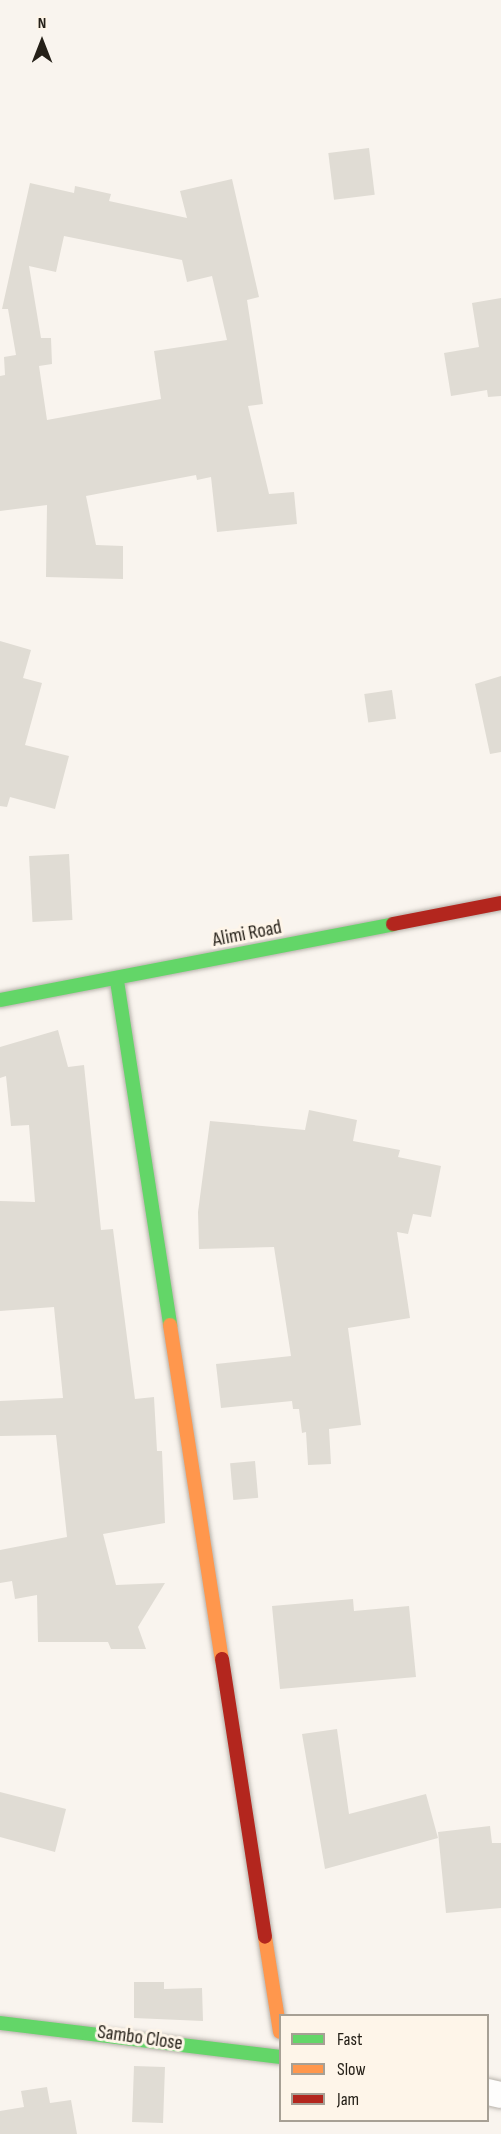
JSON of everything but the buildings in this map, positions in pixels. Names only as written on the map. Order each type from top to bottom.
[{"type":"street","name":"Alimi Road","points":[[0,1000],[117,981],[501,903]]},
{"type":"street","points":[[117,981],[279,2026]]},
{"type":"street","name":"Sambo Close","points":[[0,2023],[279,2057]]},
{"type":"traffic: fast","points":[[0,1000],[393,924]]},
{"type":"traffic: fast","points":[[117,981],[170,1325]]},
{"type":"traffic: fast","points":[[0,2023],[279,2057]]},
{"type":"traffic: slow","points":[[170,1325],[222,1659]]},
{"type":"traffic: slow","points":[[265,1937],[279,2026]]},
{"type":"traffic: jam","points":[[393,924],[501,903]]},
{"type":"traffic: jam","points":[[222,1659],[265,1937]]}]
